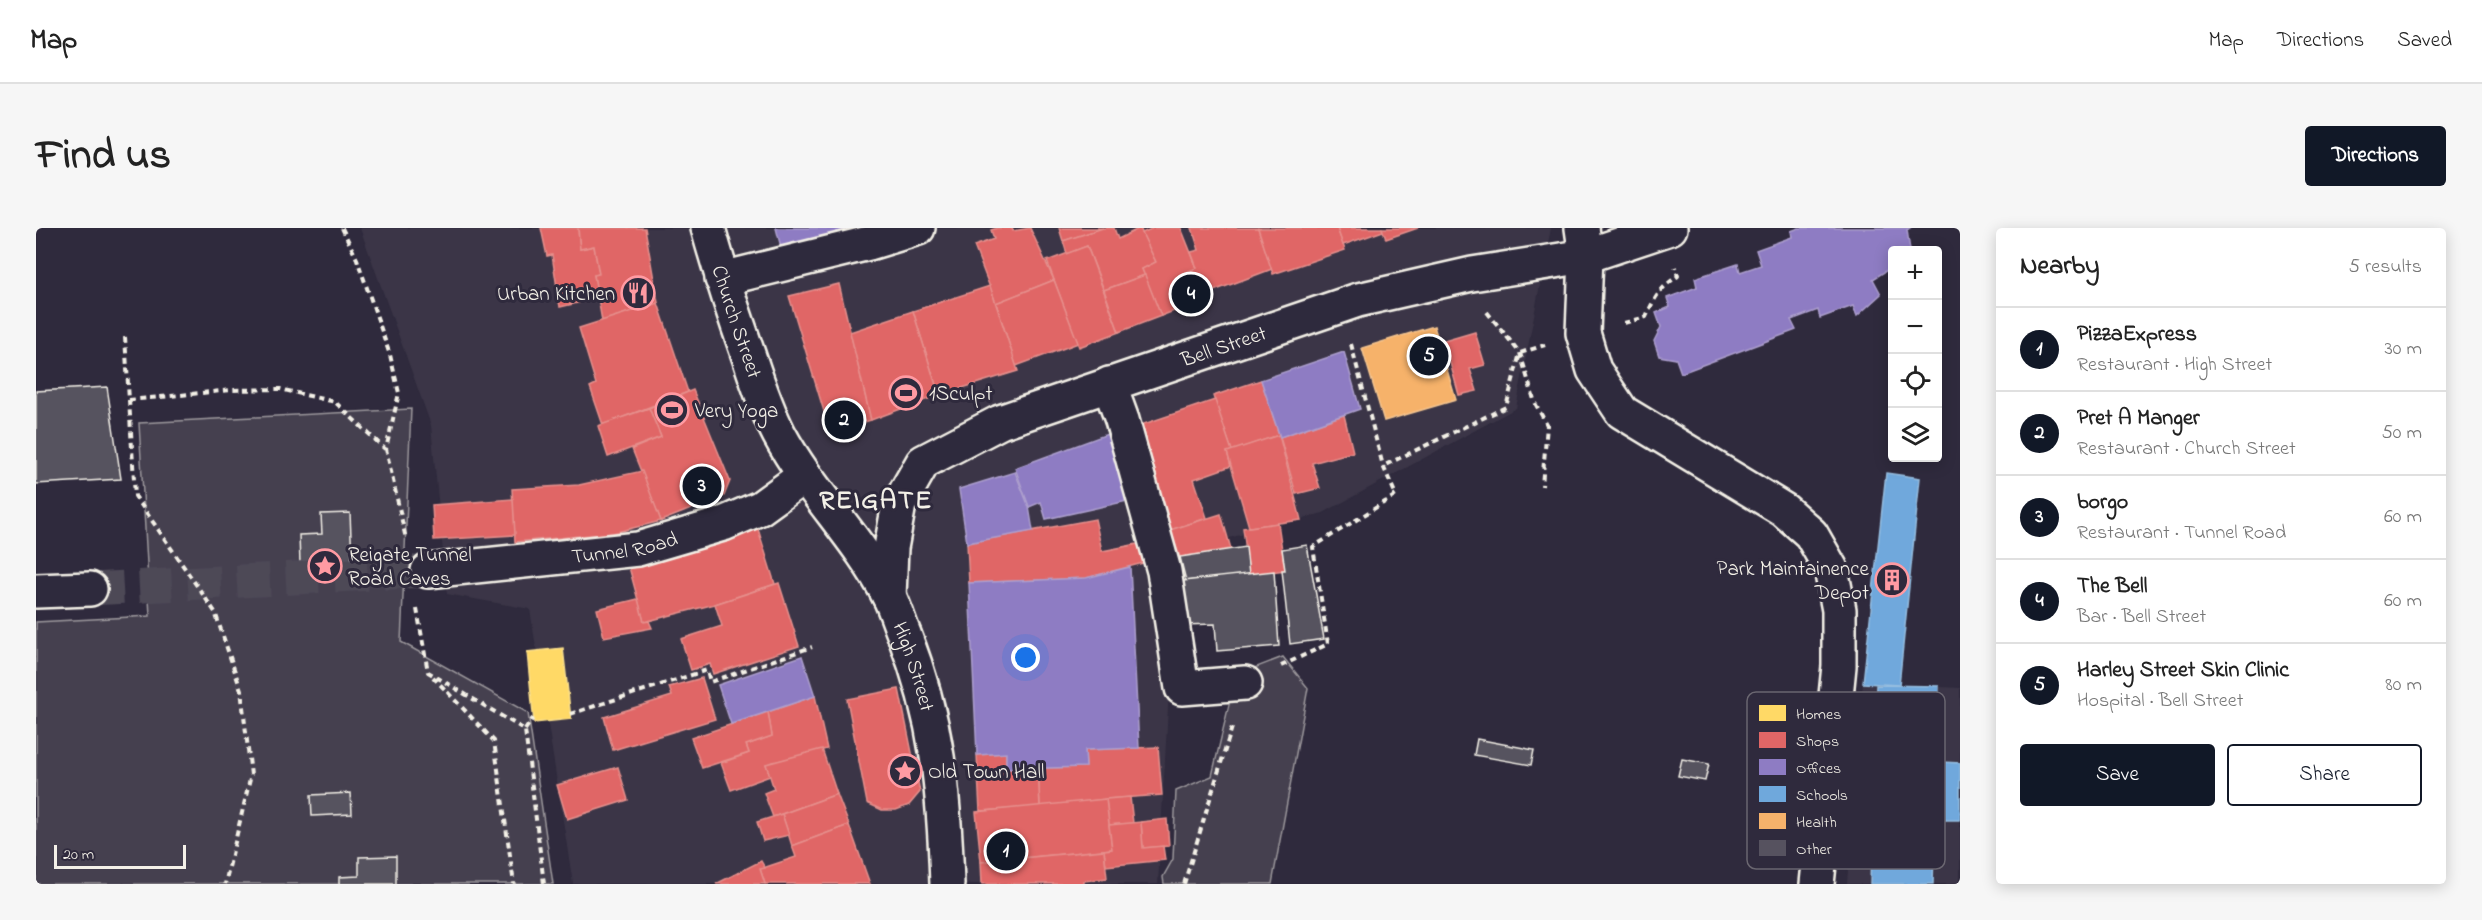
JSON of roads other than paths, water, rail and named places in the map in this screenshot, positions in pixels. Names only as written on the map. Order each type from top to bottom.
[{"type":"main road","name":"Church Street","points":[[708,228],[722,279],[765,405],[804,476]]},
{"type":"main road","points":[[722,279],[869,243],[918,228]]},
{"type":"main road","name":"Bell Street","points":[[889,596],[891,548],[899,504],[923,462],[1000,422],[1358,300],[1472,274],[1584,242],[1662,229]]},
{"type":"main road","points":[[1584,242],[1583,333],[1594,370],[1622,412],[1784,510],[1811,534],[1831,569],[1839,610],[1839,666],[1836,692]]},
{"type":"main road","points":[[1109,384],[1122,420],[1164,571],[1182,688],[1245,683]]},
{"type":"main road","name":"Tunnel Road","points":[[428,571],[638,549],[723,524],[760,508],[804,476]]},
{"type":"main road","name":"High Street","points":[[804,476],[848,532],[889,596],[920,676],[935,737],[944,806],[947,884]]},
{"type":"main road","points":[[36,591],[90,589]]},
{"type":"main road","points":[[1816,884],[1818,869]]},
{"type":"tunnel","points":[[90,589],[428,571]]},
{"type":"place","name":"Urban Kitchen","points":[[638,293]]},
{"type":"place","name":"The Bell","points":[[1191,294]]},
{"type":"place","name":"Harley Street Skin Clinic","points":[[1429,356]]},
{"type":"place","name":"1Sculpt","points":[[906,393]]},
{"type":"place","name":"Very Yoga","points":[[672,410]]},
{"type":"place","name":"Pret A Manger","points":[[844,420]]},
{"type":"place","name":"borgo","points":[[702,486]]},
{"type":"place","name":"Reigate Tunnel Road Caves","points":[[325,566]]},
{"type":"place","name":"Park Maintainence Depot","points":[[1892,580]]},
{"type":"place","name":"Old Town Hall","points":[[905,771]]},
{"type":"place","name":"PizzaExpress","points":[[1006,851]]},
{"type":"district","name":"REIGATE","points":[[876,499]]}]
